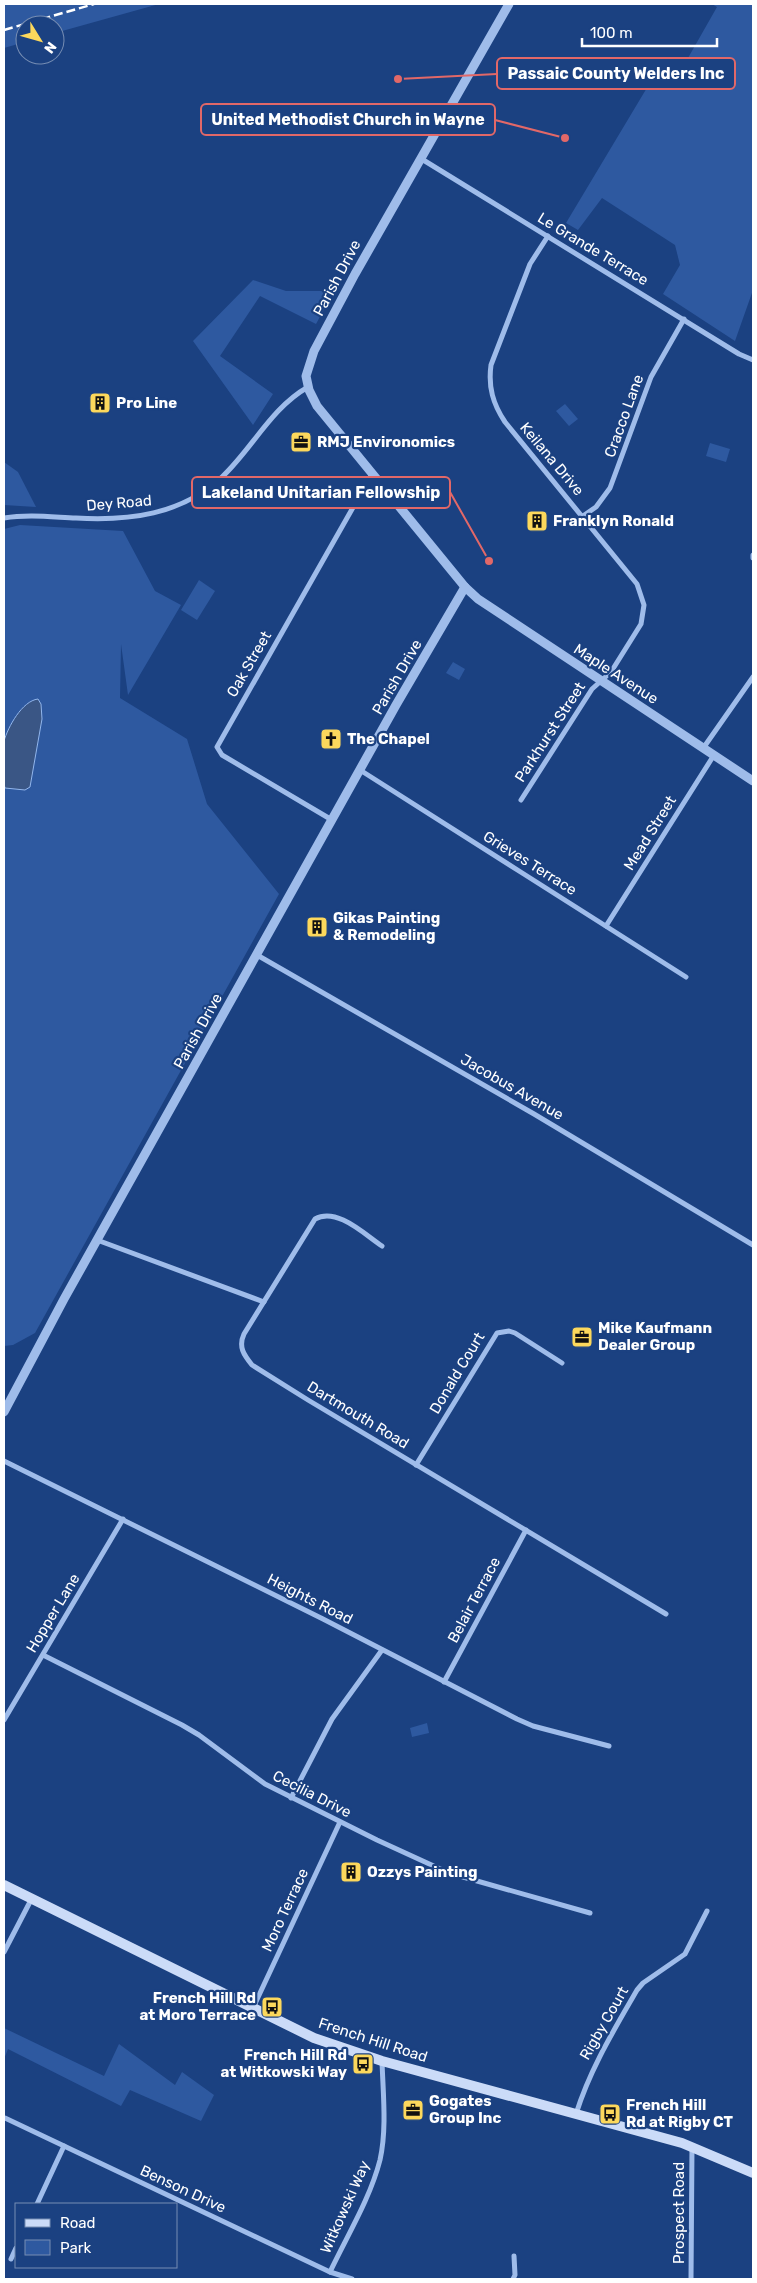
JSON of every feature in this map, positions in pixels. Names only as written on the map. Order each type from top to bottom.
[{"type":"main road","name":"French Hill Road","points":[[4,1885],[314,2038],[382,2061],[692,2148],[753,2173]]},
{"type":"street","name":"Parish Drive","points":[[308,387],[307,369],[314,352],[420,158],[509,4]]},
{"type":"street","name":"Le Grande Terrace","points":[[420,158],[739,354],[753,360]]},
{"type":"street","name":"Keilana Drive","points":[[548,236],[530,264],[523,281],[491,365],[490,388],[493,399],[505,422],[637,584],[644,605],[644,615],[638,630],[611,672],[601,680]]},
{"type":"street","name":"Cracco Lane","points":[[583,516],[596,507],[610,488],[651,377],[684,319]]},
{"type":"street","points":[[308,387],[317,406],[465,587]]},
{"type":"street","name":"Dey Road","points":[[4,518],[36,516],[120,519],[140,517],[178,506],[195,498],[223,476],[286,403],[308,387]]},
{"type":"street","name":"Oak Street","points":[[332,820],[222,755],[217,747],[372,474]]},
{"type":"street","name":"Parish Drive","points":[[4,1412],[97,1240],[360,770],[465,587]]},
{"type":"street","name":"Maple Avenue","points":[[465,587],[508,621],[704,747],[753,781]]},
{"type":"street","points":[[704,747],[753,677]]},
{"type":"street","name":"Parkhurst Street","points":[[521,800],[592,689],[601,680]]},
{"type":"street","name":"Mead Street","points":[[606,926],[714,754]]},
{"type":"street","name":"Grieves Terrace","points":[[360,770],[686,977]]},
{"type":"street","name":"Jacobus Avenue","points":[[257,955],[534,1114],[753,1245]]},
{"type":"street","points":[[97,1240],[264,1302],[312,1222],[320,1216],[334,1216],[382,1246]]},
{"type":"street","name":"Dartmouth Road","points":[[264,1302],[241,1340],[242,1350],[252,1365],[666,1614]]},
{"type":"street","name":"Donald Court","points":[[416,1465],[497,1333],[509,1331],[516,1333],[562,1363]]},
{"type":"street","name":"Heights Road","points":[[4,1461],[533,1726],[609,1746]]},
{"type":"street","name":"Hopper Lane","points":[[4,1720],[123,1519]]},
{"type":"street","name":"Belair Terrace","points":[[444,1682],[526,1530]]},
{"type":"street","points":[[291,1798],[332,1719],[382,1650]]},
{"type":"street","name":"Cecilia Drive","points":[[43,1655],[199,1735],[265,1784],[340,1822],[449,1873],[590,1913]]},
{"type":"street","name":"Moro Terrace","points":[[253,2008],[340,1822]]},
{"type":"street","points":[[4,1952],[32,1898]]},
{"type":"street","name":"Rigby Court","points":[[576,2114],[585,2086],[596,2062],[637,1990],[643,1982],[685,1954],[707,1911]]},
{"type":"street","name":"Witkowski Way","points":[[330,2272],[365,2198],[380,2161],[383,2109],[382,2061]]},
{"type":"street","name":"Benson Drive","points":[[4,2118],[330,2272],[352,2279]]},
{"type":"street","points":[[37,2203],[64,2146]]},
{"type":"street","name":"Prospect Road","points":[[691,2279],[692,2148]]},
{"type":"street","points":[[170,2203],[172,2198]]},
{"type":"street","points":[[11,2259],[15,2250]]},
{"type":"street","points":[[513,2279],[515,2275],[514,2256]]},
{"type":"green space","points":[[4,4],[159,4],[65,30],[65,15],[15,15],[15,45],[4,48]]},
{"type":"green space","points":[[712,4],[753,5],[753,290],[735,341],[663,294],[680,265],[675,245],[602,198],[578,230],[566,223],[663,61],[688,58],[717,7]]},
{"type":"green space","points":[[253,280],[286,291],[334,291],[316,324],[260,296],[220,356],[273,394],[253,425],[193,341]]},
{"type":"green space","points":[[565,404],[578,419],[569,426],[556,411]]},
{"type":"green space","points":[[710,443],[730,449],[726,462],[706,456]]},
{"type":"green space","points":[[4,462],[18,472],[36,507],[4,505]]},
{"type":"green space","points":[[20,525],[123,531],[155,591],[181,605],[128,695],[121,644],[120,698],[187,739],[207,804],[279,894],[35,1333],[13,1345],[4,1346],[4,529]]},
{"type":"green space","points":[[199,580],[215,591],[197,620],[181,610]]},
{"type":"green space","points":[[453,662],[465,669],[459,680],[446,673]]},
{"type":"green space","points":[[427,1723],[429,1733],[412,1737],[410,1728]]},
{"type":"green space","points":[[4,2028],[104,2076],[119,2044],[175,2085],[182,2072],[214,2095],[201,2121],[130,2090],[121,2106],[8,2049],[4,2059]]},
{"type":"shaded area","points":[[38,699],[41,704],[42,719],[30,787],[25,790],[5,788],[3,779],[3,745],[6,735],[21,709],[26,704]]},
{"type":"railway","points":[[4,30],[94,4]]},
{"type":"place","name":"Passaic County Welders Inc","points":[[398,79]]},
{"type":"place","name":"United Methodist Church in Wayne","points":[[565,138]]},
{"type":"place","name":"Pro Line","points":[[100,403]]},
{"type":"place","name":"RMJ Environomics","points":[[301,442]]},
{"type":"place","name":"Franklyn Ronald","points":[[537,521]]},
{"type":"place","name":"Lakeland Unitarian Fellowship","points":[[489,561]]},
{"type":"place","name":"The Chapel","points":[[331,739]]},
{"type":"place","name":"Gikas Painting & Remodeling","points":[[317,927]]},
{"type":"place","name":"Mike Kaufmann Dealer Group","points":[[582,1337]]},
{"type":"place","name":"Ozzys Painting","points":[[351,1872]]},
{"type":"place","name":"French Hill Rd at Moro Terrace","points":[[272,2007]]},
{"type":"place","name":"French Hill Rd at Witkowski Way","points":[[363,2064]]},
{"type":"place","name":"Gogates Group Inc","points":[[413,2110]]},
{"type":"place","name":"French Hill Rd at Rigby CT","points":[[610,2114]]}]
